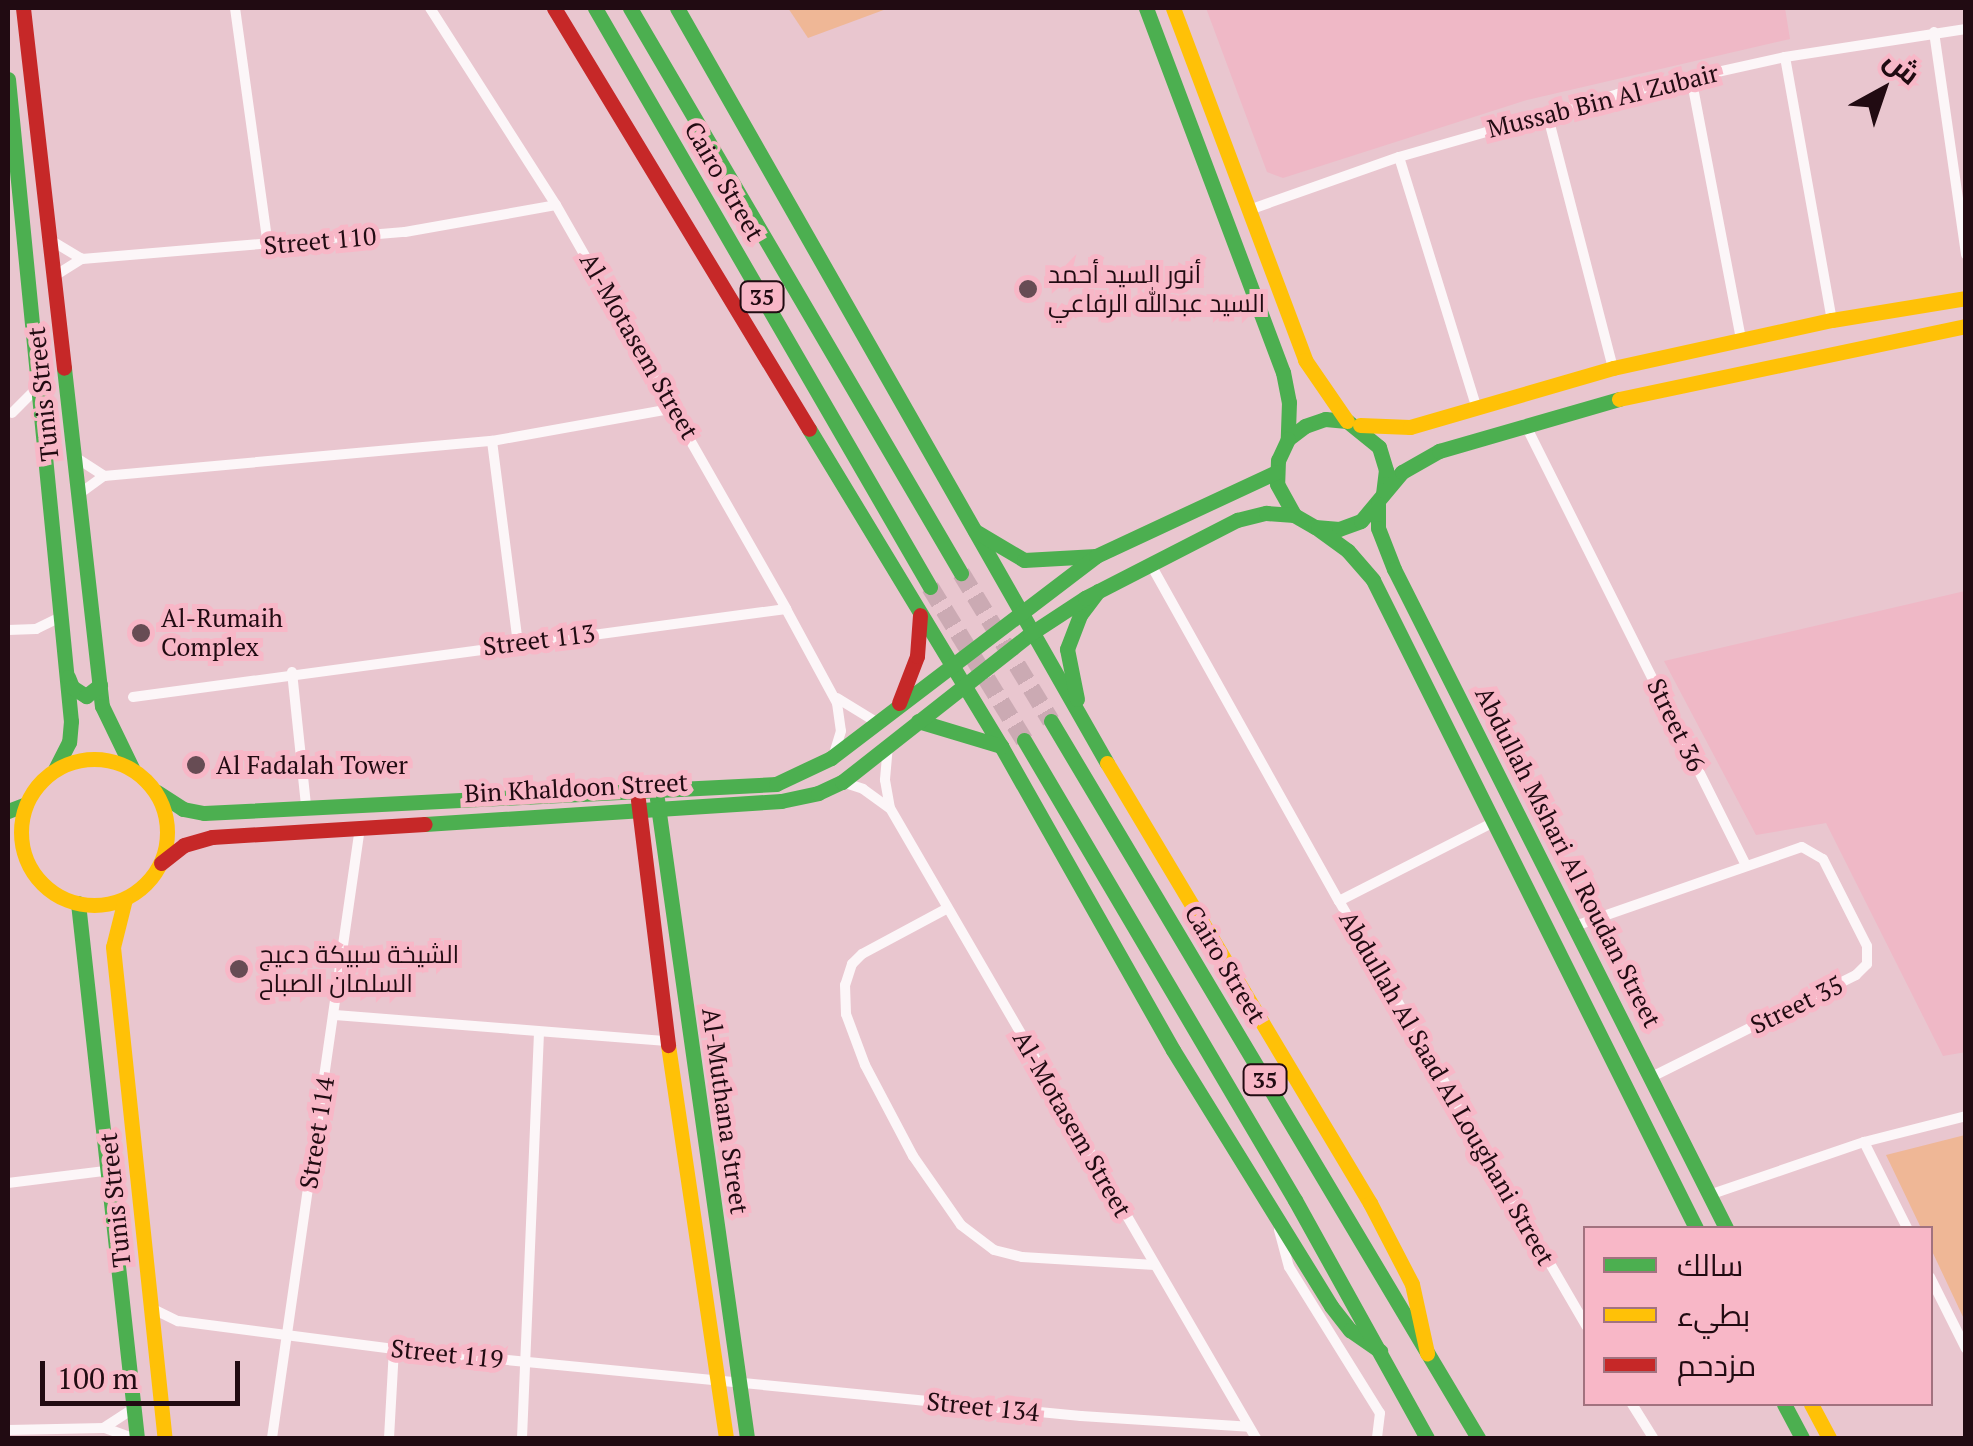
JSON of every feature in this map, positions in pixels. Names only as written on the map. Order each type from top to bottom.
[{"type":"main road","points":[[554,8],[964,685],[1173,1050],[1280,1224],[1340,1318],[1380,1351]]},
{"type":"main road","name":"Cairo Street","points":[[595,8],[930,587]]},
{"type":"main road","name":"Cairo Street","points":[[630,8],[961,573]]},
{"type":"main road","points":[[677,8],[1030,634],[1370,1203],[1412,1284],[1427,1353]]},
{"type":"main road","points":[[1146,8],[1280,364],[1289,402],[1288,439],[1276,472],[1280,496],[1294,516]]},
{"type":"main road","points":[[1173,8],[1305,360],[1322,392],[1380,448],[1386,470],[1380,499]]},
{"type":"main road","name":"Tunis Street","points":[[26,10],[100,684],[107,722],[132,768]]},
{"type":"main road","name":"Tunis Street","points":[[8,79],[71,731],[55,769]]},
{"type":"main road","points":[[1185,108],[1199,116],[1207,110],[1208,100]]},
{"type":"main road","points":[[13,158],[26,141],[32,145],[46,186]]},
{"type":"main road","points":[[1288,439],[1315,422],[1392,428],[1427,424],[1613,368],[1741,338],[1966,298]]},
{"type":"main road","points":[[1224,495],[1236,504],[1237,520],[1266,513],[1294,516],[1315,527],[1350,526],[1410,465],[1439,450],[1664,386],[1966,326]]},
{"type":"main road","points":[[1280,364],[1294,372],[1305,360]]},
{"type":"main road","points":[[1427,424],[1418,440],[1427,450],[1439,450]]},
{"type":"main road","points":[[971,527],[1024,560],[1096,556],[1276,472]]},
{"type":"main road","name":"Abdullah Mshari Al Roudan Street","points":[[1380,499],[1378,528],[1394,569],[1725,1226]]},
{"type":"main road","name":"Bin Khaldoon Street","points":[[161,862],[184,845],[212,837],[794,799],[842,782],[1030,634],[1098,591],[1237,520]]},
{"type":"main road","name":"Abdullah Mshari Al Roudan Street","points":[[1315,527],[1348,551],[1373,580],[1695,1226]]},
{"type":"main road","name":"Bin Khaldoon Street","points":[[156,792],[197,812],[776,784],[831,758],[1096,556]]},
{"type":"main road","points":[[1373,580],[1380,568],[1394,569]]},
{"type":"main road","points":[[1082,719],[1067,649],[1080,615],[1098,591]]},
{"type":"main road","points":[[899,704],[917,656],[920,614]]},
{"type":"main road","points":[[65,668],[79,694],[94,693],[100,684]]},
{"type":"main road","points":[[1439,714],[1448,719],[1459,716],[1464,707]]},
{"type":"main road","points":[[918,721],[1000,746]]},
{"type":"main road","name":"Cairo Street","points":[[1052,721],[1478,1438]]},
{"type":"main road","points":[[1455,748],[1461,739],[1481,740]]},
{"type":"main road","name":"35","points":[[1024,740],[1428,1438]]},
{"type":"main road","points":[[8,851],[30,867],[49,890],[78,903],[102,905],[124,899],[146,884],[161,862],[168,834],[156,792],[132,768],[93,758],[55,769],[35,788],[26,804],[21,840],[30,867]]},
{"type":"main road","name":"Al-Muthana Street","points":[[656,790],[748,1438]]},
{"type":"main road","name":"Al-Muthana Street","points":[[637,791],[667,1041],[726,1438]]},
{"type":"main road","points":[[8,812],[26,804]]},
{"type":"main road","name":"Tunis Street","points":[[124,899],[113,947],[165,1438]]},
{"type":"main road","name":"Tunis Street","points":[[78,903],[135,1438]]},
{"type":"main road","points":[[92,1034],[100,1021],[113,1020],[124,1040]]},
{"type":"main road","points":[[1785,1406],[1802,1438]]},
{"type":"main road","points":[[1812,1406],[1829,1438]]},
{"type":"street","points":[[235,8],[268,246]]},
{"type":"street","name":"Al-Motasem Street","points":[[430,8],[556,205],[676,408],[786,608],[832,695],[841,731],[831,758]]},
{"type":"street","name":"Mussab Bin Al Zubair","points":[[1249,210],[1399,157],[1547,112],[1785,57],[1966,29]]},
{"type":"street","points":[[1934,32],[1966,255]]},
{"type":"street","points":[[1785,57],[1832,320]]},
{"type":"street","points":[[1691,77],[1741,338]]},
{"type":"street","points":[[1547,112],[1613,368]]},
{"type":"street","points":[[1399,157],[1477,409]]},
{"type":"street","name":"Street 110","points":[[56,275],[82,259],[405,232],[556,205]]},
{"type":"street","points":[[52,241],[82,259]]},
{"type":"street","points":[[10,413],[38,387]]},
{"type":"street","points":[[79,494],[104,476],[492,441],[676,408]]},
{"type":"street","points":[[10,413],[26,414],[41,425]]},
{"type":"street","name":"Street 36","points":[[1524,424],[1746,866]]},
{"type":"street","points":[[492,441],[518,643]]},
{"type":"street","points":[[74,456],[104,476]]},
{"type":"street","name":"Abdullah Al Saad Al Loughani Street","points":[[1152,565],[1338,901],[1583,1321]]},
{"type":"street","name":"Street 113","points":[[133,697],[292,672],[786,608]]},
{"type":"street","points":[[8,630],[36,628],[59,618]]},
{"type":"street","points":[[292,672],[306,806]]},
{"type":"street","points":[[832,695],[876,722]]},
{"type":"street","name":"Al-Motasem Street","points":[[888,746],[885,790],[890,808],[1256,1438]]},
{"type":"street","points":[[842,782],[863,789],[890,808]]},
{"type":"street","name":"Abdullah Al Saad Al Loughani Street","points":[[1338,901],[1492,823]]},
{"type":"street","name":"Street 114","points":[[272,1438],[360,828]]},
{"type":"street","name":"Street 35","points":[[1651,1077],[1856,975],[1867,964],[1867,946],[1819,853],[1802,846],[1746,866]]},
{"type":"street","points":[[1576,926],[1746,866]]},
{"type":"street","points":[[946,909],[868,950],[848,972],[846,1014],[882,1102],[956,1218],[987,1247],[1022,1257],[1155,1265]]},
{"type":"street","points":[[335,1015],[667,1041]]},
{"type":"street","points":[[522,1438],[540,1032]]},
{"type":"street","points":[[1710,1195],[1864,1142],[1966,1116]]},
{"type":"street","points":[[1864,1142],[1905,1226]]},
{"type":"street","points":[[8,1183],[105,1171]]},
{"type":"street","points":[[1280,1224],[1288,1267],[1380,1413],[1377,1438]]},
{"type":"street","points":[[1933,1282],[1961,1330],[1966,1349]]},
{"type":"street","name":"Street 119","points":[[151,1308],[178,1321],[287,1335],[717,1380]]},
{"type":"street","points":[[154,1337],[178,1321]]},
{"type":"street","points":[[389,1438],[394,1348]]},
{"type":"street","name":"Street 134","points":[[717,1380],[1081,1416],[1249,1427]]},
{"type":"street","points":[[1633,1406],[1653,1438]]},
{"type":"street","points":[[104,1428],[133,1409]]},
{"type":"street","points":[[8,1430],[104,1428],[135,1438]]},
{"type":"shaded area","points":[[788,8],[889,8],[808,38]]},
{"type":"shaded area","points":[[1206,8],[1785,8],[1790,39],[1527,100],[1283,178],[1267,172]]},
{"type":"shaded area","points":[[1965,591],[1966,1052],[1943,1056],[1826,823],[1756,835],[1664,661]]},
{"type":"shaded area","points":[[1965,1135],[1966,1319],[1933,1253],[1933,1226],[1920,1226],[1886,1155]]},
{"type":"tunnel","points":[[961,573],[1051,721]]},
{"type":"tunnel","points":[[930,587],[1024,740]]},
{"type":"traffic: fast","points":[[595,8],[930,587]]},
{"type":"traffic: fast","points":[[630,8],[961,573]]},
{"type":"traffic: fast","points":[[677,8],[1107,763]]},
{"type":"traffic: fast","points":[[1146,8],[1283,372],[1289,402],[1288,439]]},
{"type":"traffic: fast","points":[[8,79],[71,721],[69,742],[55,769]]},
{"type":"traffic: fast","points":[[64,368],[102,706],[132,768]]},
{"type":"traffic: fast","points":[[1383,494],[1386,470],[1379,447],[1347,421],[1325,419],[1305,426],[1288,439],[1278,460],[1277,484],[1294,515],[1315,527],[1339,529],[1361,521],[1402,472],[1439,451],[1619,399]]},
{"type":"traffic: fast","points":[[809,429],[1001,746],[1173,1050],[1331,1306],[1350,1330],[1380,1351]]},
{"type":"traffic: fast","points":[[157,792],[183,809],[204,813],[776,784],[831,758],[1096,556],[1276,472]]},
{"type":"traffic: fast","points":[[1378,504],[1378,528],[1394,569],[1725,1226]]},
{"type":"traffic: fast","points":[[425,824],[781,801],[818,793],[842,782],[1030,634],[1085,598],[1237,520],[1266,513],[1294,515]]},
{"type":"traffic: fast","points":[[1318,529],[1348,551],[1373,580],[1695,1226]]},
{"type":"traffic: fast","points":[[975,531],[1024,560],[1096,556]]},
{"type":"traffic: fast","points":[[1077,699],[1067,649],[1080,615],[1098,591]]},
{"type":"traffic: fast","points":[[68,677],[72,687],[86,696],[100,685]]},
{"type":"traffic: fast","points":[[918,721],[1001,746]]},
{"type":"traffic: fast","points":[[1051,721],[1478,1438]]},
{"type":"traffic: fast","points":[[1024,740],[1295,1200],[1427,1438]]},
{"type":"traffic: fast","points":[[657,799],[747,1438]]},
{"type":"traffic: fast","points":[[8,811],[26,804]]},
{"type":"traffic: fast","points":[[78,903],[137,1438]]},
{"type":"traffic: fast","points":[[1785,1406],[1802,1438]]},
{"type":"traffic: slow","points":[[1173,8],[1305,360],[1347,421]]},
{"type":"traffic: slow","points":[[1360,425],[1410,427],[1613,368],[1832,320],[1966,298]]},
{"type":"traffic: slow","points":[[1619,399],[1966,326]]},
{"type":"traffic: slow","points":[[94,759],[122,764],[146,780],[162,804],[167,832],[162,860],[146,884],[122,900],[94,905],[66,900],[42,884],[26,860],[21,832],[26,804],[42,780],[66,764],[94,759]]},
{"type":"traffic: slow","points":[[1107,763],[1370,1203],[1412,1284],[1427,1353]]},
{"type":"traffic: slow","points":[[125,899],[113,947],[165,1438]]},
{"type":"traffic: slow","points":[[668,1045],[726,1438]]},
{"type":"traffic: slow","points":[[1812,1406],[1829,1438]]},
{"type":"traffic: jam","points":[[23,8],[64,368]]},
{"type":"traffic: jam","points":[[554,8],[809,429]]},
{"type":"traffic: jam","points":[[899,703],[917,656],[920,615]]},
{"type":"traffic: jam","points":[[638,800],[668,1045]]},
{"type":"traffic: jam","points":[[161,863],[184,845],[212,837],[425,824]]},
{"type":"place","name":"أنور السيد أحمد السيد عبدالله الرفاعي","points":[[1028,289]]},
{"type":"place","name":"Al-Rumaih Complex","points":[[141,633]]},
{"type":"place","name":"Al Fadalah Tower","points":[[196,765]]},
{"type":"place","name":"الشيخة سبيكة دعيج السلمان الصباح","points":[[239,969]]}]
